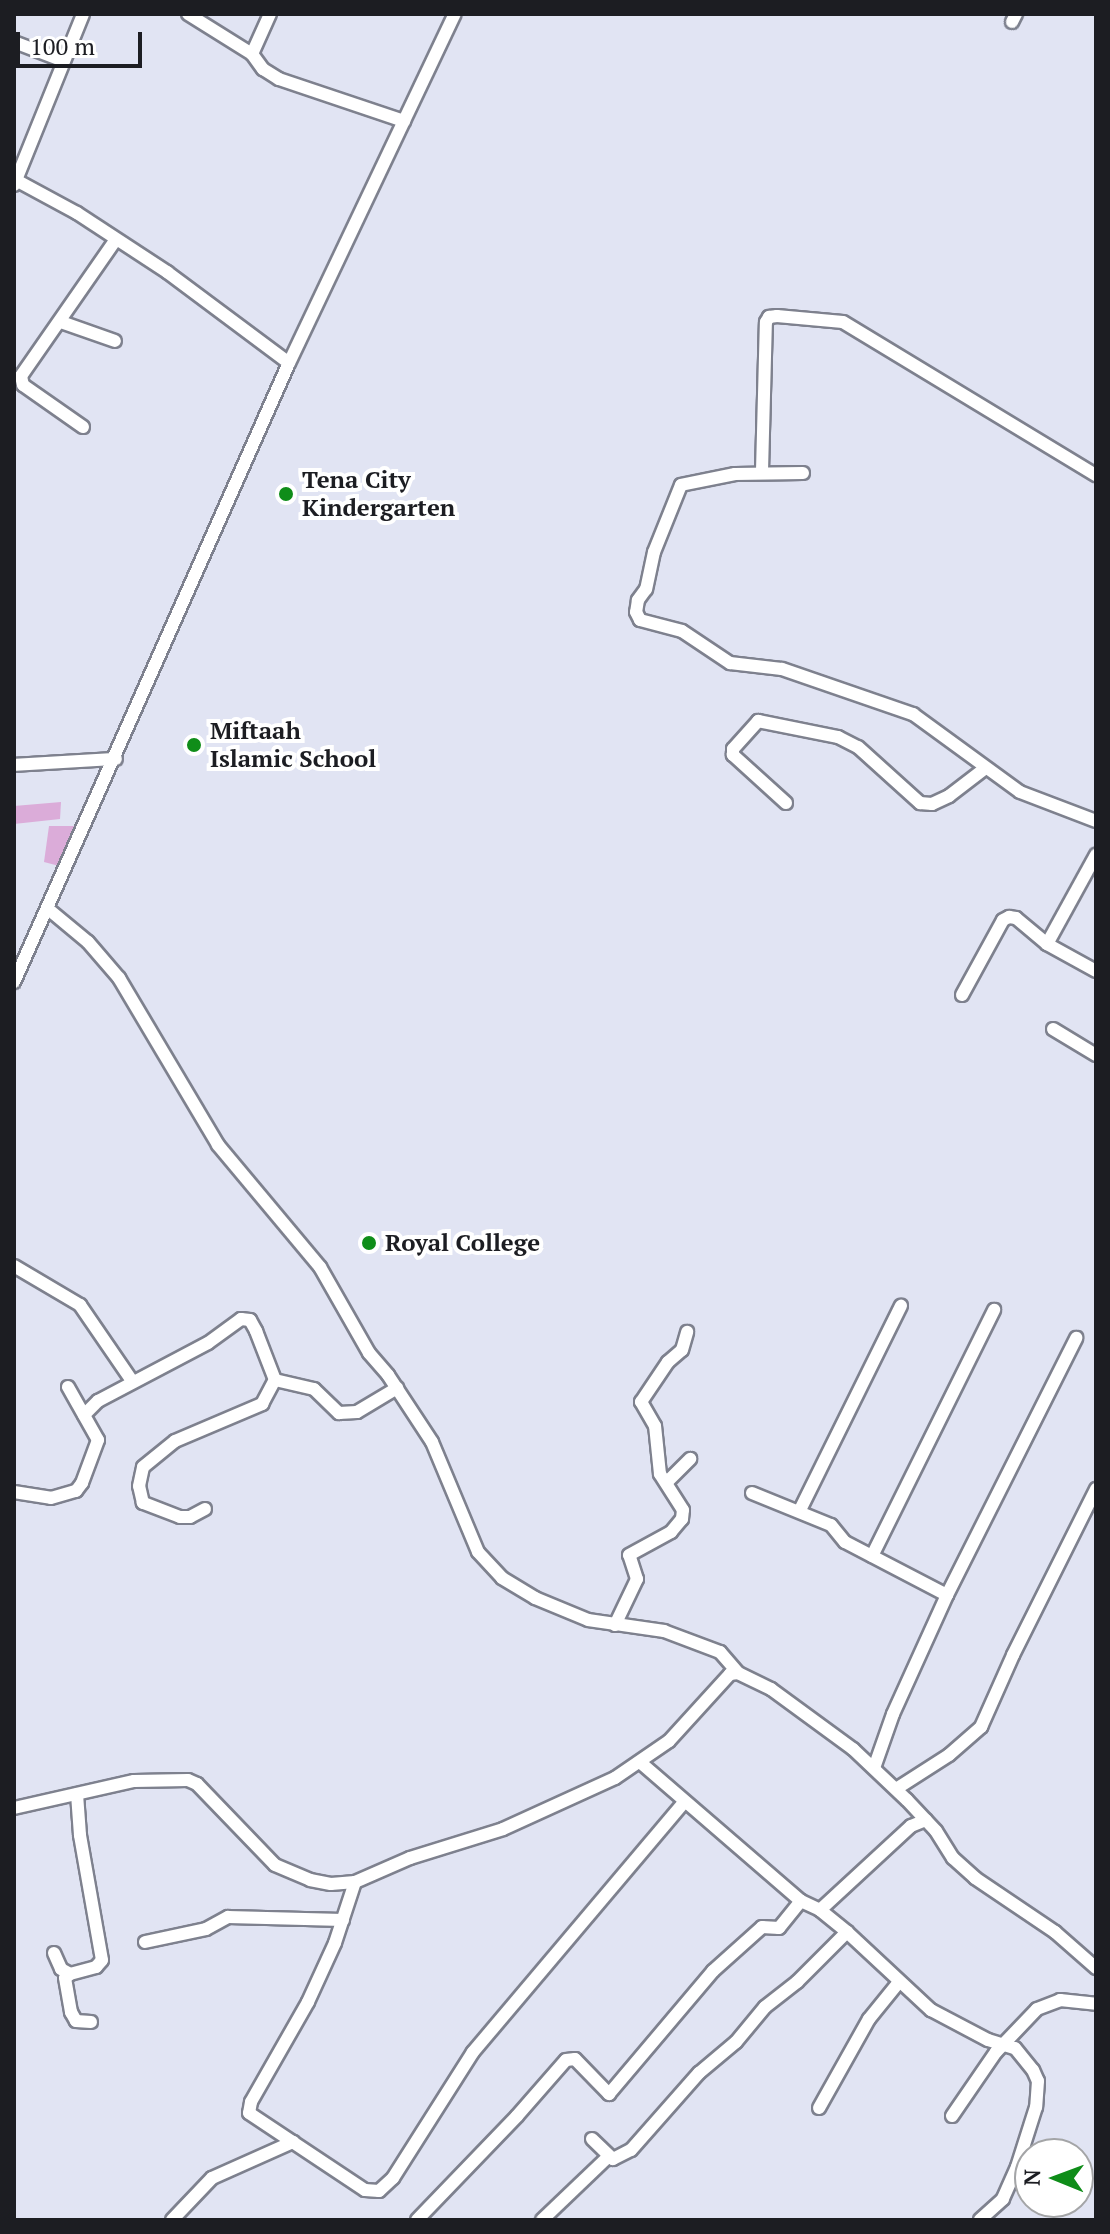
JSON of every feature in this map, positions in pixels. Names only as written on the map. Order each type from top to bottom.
[{"type":"street","points":[[83,14],[15,181],[77,213],[218,307],[289,363]]},
{"type":"street","points":[[188,14],[252,54],[263,69],[279,79],[404,121]]},
{"type":"street","points":[[252,54],[270,14]]},
{"type":"street","points":[[14,982],[116,759],[289,363],[455,14]]},
{"type":"street","points":[[14,42],[64,61]]},
{"type":"street","points":[[83,427],[20,380],[29,362],[61,322],[115,241]]},
{"type":"street","points":[[762,471],[766,322],[769,317],[777,316],[843,322],[1096,475]]},
{"type":"street","points":[[61,322],[115,341]]},
{"type":"street","points":[[803,473],[762,471],[681,485],[654,552],[646,589],[638,600],[636,612],[640,620],[682,631],[730,663],[782,669],[913,714],[984,769],[1020,792],[1096,821]]},
{"type":"street","points":[[786,803],[733,755],[733,749],[758,721],[838,737],[870,755],[920,803],[932,804],[949,796],[984,769]]},
{"type":"street","points":[[14,765],[116,759]]},
{"type":"street","points":[[1047,944],[1096,855]]},
{"type":"street","points":[[47,908],[88,942],[119,978],[201,1121],[247,1183],[320,1267],[369,1353],[397,1388],[432,1442],[478,1552],[502,1578],[535,1598],[588,1620],[664,1631],[720,1652],[738,1673],[771,1689],[874,1768],[926,1820],[953,1858],[975,1878],[1055,1932],[1095,1964]]},
{"type":"street","points":[[962,995],[1006,918],[1016,918],[1047,944],[1096,971]]},
{"type":"street","points":[[1053,1029],[1096,1055]]},
{"type":"street","points":[[14,1266],[80,1305],[132,1381]]},
{"type":"street","points":[[800,1510],[901,1306]]},
{"type":"street","points":[[872,1556],[994,1310]]},
{"type":"street","points":[[84,1415],[98,1401],[132,1381],[208,1343],[241,1319],[250,1320],[275,1380],[262,1404],[175,1441],[143,1467],[139,1486],[143,1503],[180,1517],[190,1517],[205,1509]]},
{"type":"street","points":[[615,1625],[637,1579],[629,1555],[671,1532],[682,1519],[683,1510],[660,1474],[655,1426],[641,1402],[668,1362],[682,1350],[687,1332]]},
{"type":"street","points":[[874,1768],[893,1714],[947,1595],[1076,1338]]},
{"type":"street","points":[[275,1380],[314,1389],[339,1413],[357,1412],[397,1388]]},
{"type":"street","points":[[14,1492],[51,1498],[76,1491],[98,1440],[68,1387]]},
{"type":"street","points":[[667,1482],[690,1459]]},
{"type":"street","points":[[896,1789],[949,1755],[981,1727],[1013,1655],[1096,1489]]},
{"type":"street","points":[[752,1493],[831,1525],[845,1542],[947,1595]]},
{"type":"street","points":[[14,1808],[134,1781],[188,1780],[197,1784],[275,1865],[310,1880],[331,1884],[355,1882],[410,1858],[503,1829],[566,1803],[641,1763],[688,1723],[730,1674],[738,1673]]},
{"type":"street","points":[[641,1763],[801,1901],[820,1910],[847,1932],[931,2010],[1015,2048],[1037,2076],[1038,2097],[1003,2199],[980,2220]]},
{"type":"street","points":[[77,1794],[80,1835],[102,1960],[96,1967],[65,1978],[71,2012],[76,2021],[91,2022]]},
{"type":"street","points":[[355,1882],[343,1920],[308,2002],[251,2102],[249,2113],[365,2190],[379,2191],[393,2178],[473,2052],[684,1802]]},
{"type":"street","points":[[820,1910],[911,1826],[926,1820]]},
{"type":"street","points":[[417,2220],[566,2060],[575,2059],[609,2094],[713,1971],[762,1927],[779,1928],[801,1901]]},
{"type":"street","points":[[145,1942],[206,1929],[228,1917],[343,1920]]},
{"type":"street","points":[[592,2139],[608,2157],[618,2159],[631,2150],[699,2073],[736,2042],[765,2007],[797,1982],[847,1932]]},
{"type":"street","points":[[54,1953],[61,1969],[70,1974]]},
{"type":"street","points":[[819,2108],[869,2019],[899,1982]]},
{"type":"street","points":[[952,2116],[1004,2045],[1037,2009],[1060,2000],[1096,2004]]},
{"type":"street","points":[[172,2220],[212,2178],[293,2142]]},
{"type":"street","points":[[542,2220],[608,2157]]},
{"type":"shaded area","points":[[61,802],[60,819],[14,824],[14,806]]},
{"type":"shaded area","points":[[49,826],[83,826],[63,867],[44,862]]},
{"type":"place","name":"Tena City Kindergarten","points":[[286,494]]},
{"type":"place","name":"Miftaah Islamic School","points":[[194,745]]},
{"type":"place","name":"Royal College","points":[[369,1243]]}]
